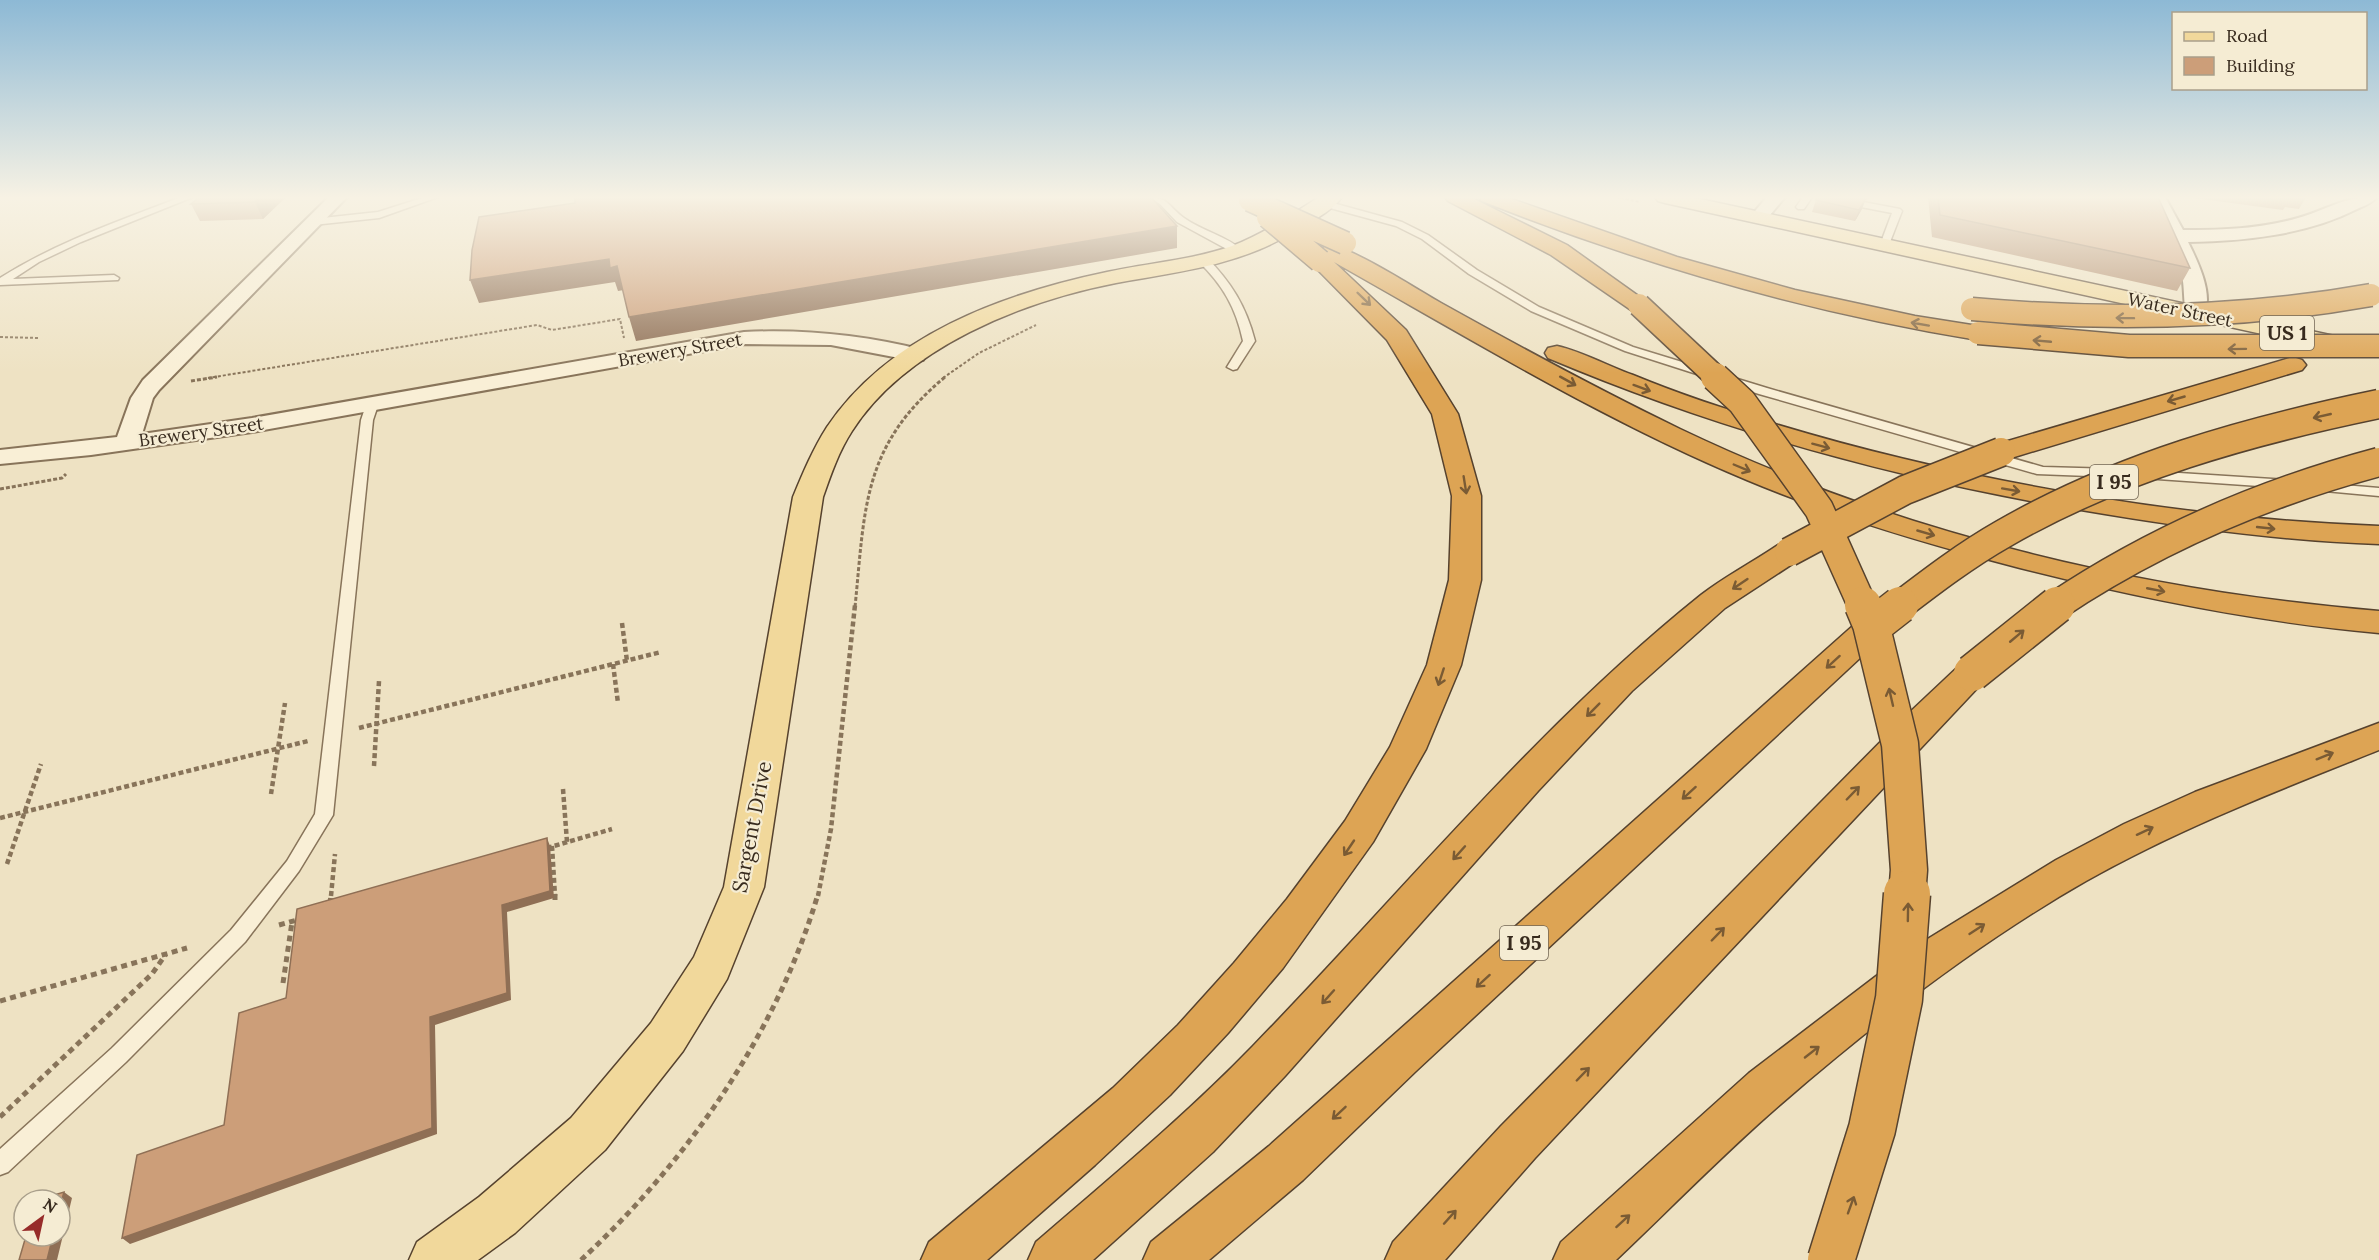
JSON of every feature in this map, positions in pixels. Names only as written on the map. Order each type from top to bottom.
[{"type":"highway","points":[[947,1260],[1153,1081],[1243,984],[1336,867],[1369,818],[1396,775],[1439,683],[1461,605],[1467,565],[1467,497],[1456,441],[1444,410],[1402,340],[1364,299],[1335,256]]},
{"type":"highway","points":[[1339,256],[1662,431],[1723,459],[1830,502],[1968,545],[2130,585],[2255,608],[2379,622]]},
{"type":"highway","points":[[1341,256],[1587,367],[1691,406],[1808,443],[1947,477],[2075,501],[2241,525],[2379,536]]},
{"type":"highway","points":[[1569,256],[1639,305],[1688,346],[1736,394],[1777,445],[1814,500],[1854,577],[1884,666],[1895,715],[1908,813],[1907,941],[1883,1093],[1858,1185],[1830,1260]]},
{"type":"highway","points":[[1652,256],[1757,289],[1843,309],[1978,333],[2077,344],[2161,349],[2379,346]]},
{"type":"highway","points":[[1687,256],[1843,291],[1954,307],[2064,316],[2196,317],[2292,309],[2375,294]]},
{"type":"highway","points":[[1054,1260],[1197,1136],[1269,1061],[1524,781],[1620,683],[1714,601],[1789,552],[1905,490],[2001,452],[2379,340]]},
{"type":"highway","name":"I 95","points":[[1169,1260],[1286,1163],[1400,1056],[1877,623],[1943,572],[2003,534],[2066,502],[2201,448],[2271,428],[2379,404]]},
{"type":"highway","points":[[1411,1260],[1526,1133],[1923,720],[1972,674],[2064,600],[2150,548],[2276,493],[2379,462]]},
{"type":"highway","points":[[1579,1260],[1766,1088],[1947,948],[2070,871],[2138,834],[2208,802],[2379,736]]},
{"type":"main road","points":[[915,355],[966,327],[1035,297],[1093,281],[1217,256]]},
{"type":"main road","name":"Water Street","points":[[1934,256],[2379,352]]},
{"type":"main road","name":"Sargent Drive","points":[[435,1260],[497,1215],[588,1134],[667,1037],[712,966],[744,887],[808,497],[827,450],[846,420],[883,378],[915,355]]},
{"type":"street","points":[[127,443],[142,398],[151,385],[279,256]]},
{"type":"street","points":[[2184,256],[2198,294],[2195,313]]},
{"type":"street","name":"Brewery Street","points":[[0,457],[127,443],[372,405],[744,338],[785,336],[845,338],[915,355]]},
{"type":"lane","points":[[44,256],[0,282],[114,278]]},
{"type":"lane","points":[[1451,256],[1473,272],[1535,309],[1619,345],[1763,392],[2042,471],[2221,478],[2379,492]]},
{"type":"lane","points":[[1202,260],[1227,282],[1243,313],[1249,341],[1233,367]]},
{"type":"lane","points":[[0,1164],[119,1055],[238,936],[293,866],[324,816],[367,420],[372,405]]},
{"type":"path","points":[[187,381],[537,326],[552,330],[620,319],[625,346]]},
{"type":"path","points":[[580,1260],[662,1173],[717,1102],[760,1034],[794,967],[823,879],[867,499],[871,472],[882,449],[907,412],[935,385],[992,345],[1043,322]]},
{"type":"path","points":[[0,337],[39,338]]},
{"type":"path","points":[[0,489],[63,478],[69,472]]},
{"type":"path","points":[[622,623],[627,661]]},
{"type":"path","points":[[613,664],[618,703]]},
{"type":"path","points":[[374,766],[379,681]]},
{"type":"path","points":[[271,794],[285,704]]},
{"type":"path","points":[[8,864],[41,764]]},
{"type":"path","points":[[563,789],[567,842]]},
{"type":"path","points":[[541,850],[612,829]]},
{"type":"path","points":[[552,846],[555,902]]},
{"type":"path","points":[[335,854],[329,911],[340,908]]},
{"type":"path","points":[[0,1001],[167,953],[304,919]]},
{"type":"path","points":[[283,983],[292,922]]},
{"type":"path","points":[[0,1117],[152,974],[167,953]]},
{"type":"building","points":[[472,256],[998,256],[629,317],[617,266],[610,268],[609,259],[470,280]]},
{"type":"building","points":[[2132,256],[2185,256],[2190,268]]},
{"type":"building","points":[[547,838],[550,891],[502,905],[507,993],[430,1017],[432,1128],[122,1238],[137,1155],[224,1125],[239,1013],[286,998],[297,909]]},
{"type":"building","points":[[22,1248],[50,1248],[47,1260],[19,1260]]}]
